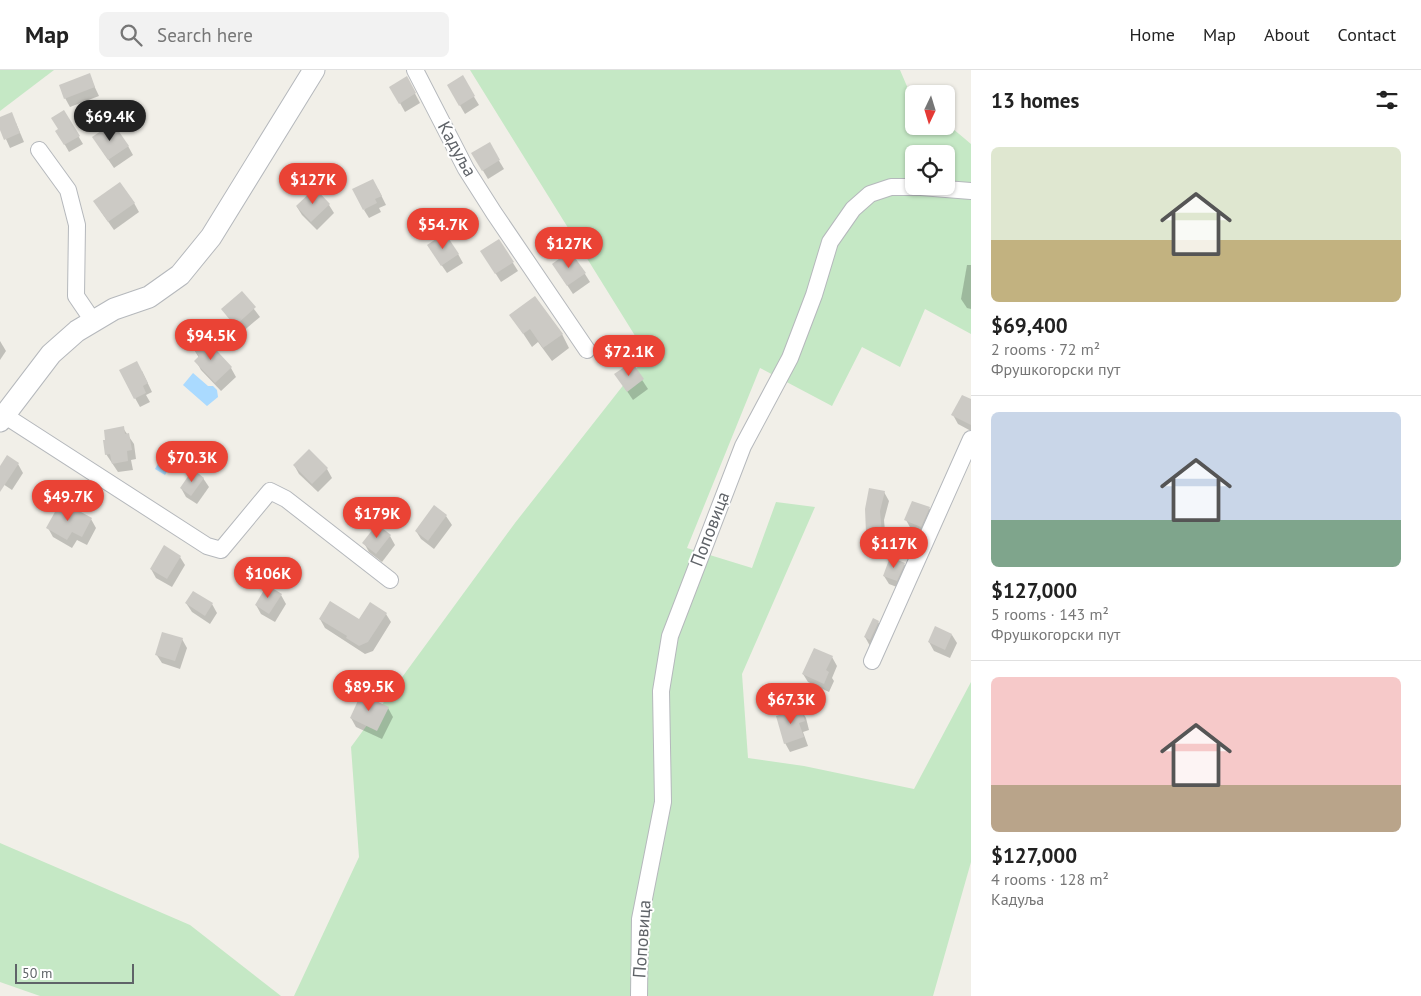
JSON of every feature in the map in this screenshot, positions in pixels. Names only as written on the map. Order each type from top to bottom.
[{"type":"street","points":[[314,70],[211,237],[180,275],[149,297],[114,309],[77,331],[51,354],[2,418],[207,546],[221,550],[270,491],[286,499],[390,580]]},
{"type":"street","name":"Кадуља","points":[[415,70],[466,169],[587,350]]},
{"type":"street","points":[[39,150],[68,190],[77,225],[76,296],[93,321]]},
{"type":"street","name":"Поповица","points":[[639,996],[640,919],[663,802],[661,691],[670,636],[743,446],[790,358],[814,295],[830,242],[853,209],[870,194],[890,187],[921,187],[971,191]]},
{"type":"street","points":[[872,661],[971,439]]},
{"type":"green space","points":[[0,70],[54,70],[0,111]]},
{"type":"green space","points":[[470,70],[900,70],[906,85],[905,135],[955,135],[955,131],[971,144],[971,334],[925,309],[900,367],[862,347],[832,406],[760,368],[687,548],[752,568],[776,502],[815,507],[742,674],[748,758],[804,766],[914,789],[971,682],[971,862],[933,996],[294,996],[359,857],[351,747],[515,523],[647,355]]},
{"type":"green space","points":[[0,843],[190,925],[281,996],[40,996],[0,982]]},
{"type":"water","points":[[193,373],[208,386],[213,386],[217,390],[218,397],[207,406],[183,385]]},
{"type":"water","points":[[168,446],[179,452],[165,475],[155,469]]},
{"type":"building","points":[[90,73],[95,87],[64,99],[59,85]]},
{"type":"building","points":[[463,75],[475,96],[459,106],[447,85]]},
{"type":"building","points":[[407,76],[416,93],[399,104],[389,87]]},
{"type":"building","points":[[64,110],[80,136],[64,145],[55,131],[58,129],[51,118]]},
{"type":"building","points":[[12,112],[20,133],[4,140],[0,130],[0,117]]},
{"type":"building","points":[[113,123],[129,146],[108,160],[92,137]]},
{"type":"building","points":[[490,142],[500,160],[482,171],[471,153]]},
{"type":"building","points":[[373,179],[382,196],[375,199],[377,203],[363,210],[352,189]]},
{"type":"building","points":[[120,182],[135,203],[108,222],[93,201]]},
{"type":"building","points":[[315,188],[330,204],[311,222],[296,206]]},
{"type":"building","points":[[445,233],[459,254],[441,266],[427,245]]},
{"type":"building","points":[[499,239],[514,262],[495,274],[480,251]]},
{"type":"building","points":[[570,251],[586,273],[567,286],[552,264]]},
{"type":"building","points":[[242,291],[256,307],[235,326],[221,309]]},
{"type":"building","points":[[535,296],[563,334],[543,348],[530,329],[523,334],[509,315]]},
{"type":"building","points":[[206,339],[232,367],[215,383],[194,361],[199,356],[194,350]]},
{"type":"building","points":[[137,361],[148,383],[143,386],[146,393],[134,399],[119,370]]},
{"type":"building","points":[[632,362],[644,379],[627,392],[614,374]]},
{"type":"building","points":[[962,395],[971,399],[971,425],[951,415]]},
{"type":"building","points":[[124,426],[125,434],[129,433],[132,450],[127,451],[128,461],[112,464],[110,454],[105,455],[104,430]]},
{"type":"building","points":[[309,449],[328,468],[312,484],[293,465]]},
{"type":"building","points":[[7,455],[19,463],[0,492],[0,466]]},
{"type":"building","points":[[193,469],[204,478],[191,496],[180,488]]},
{"type":"building","points":[[869,488],[885,491],[880,511],[882,533],[866,533],[865,509]]},
{"type":"building","points":[[61,501],[92,518],[82,537],[72,532],[67,540],[46,528]]},
{"type":"building","points":[[912,501],[930,507],[921,527],[904,520]]},
{"type":"building","points":[[434,505],[447,515],[428,541],[415,531]]},
{"type":"building","points":[[377,524],[391,535],[376,554],[362,543]]},
{"type":"building","points":[[164,545],[181,556],[167,579],[150,569]]},
{"type":"building","points":[[890,557],[905,563],[897,581],[883,576]]},
{"type":"building","points":[[267,585],[282,594],[269,614],[255,605]]},
{"type":"building","points":[[193,591],[213,603],[205,616],[185,603]]},
{"type":"building","points":[[330,601],[359,619],[370,602],[387,613],[368,642],[359,646],[346,638],[347,636],[319,619]]},
{"type":"building","points":[[873,618],[879,621],[870,640],[864,637]]},
{"type":"building","points":[[935,626],[952,634],[945,650],[928,642]]},
{"type":"building","points":[[162,632],[183,638],[175,661],[155,655]]},
{"type":"building","points":[[814,648],[833,656],[826,670],[829,672],[824,684],[802,674]]},
{"type":"building","points":[[361,694],[389,707],[377,731],[350,718]]},
{"type":"building","points":[[801,708],[805,721],[799,723],[804,737],[784,744],[776,716]]}]
